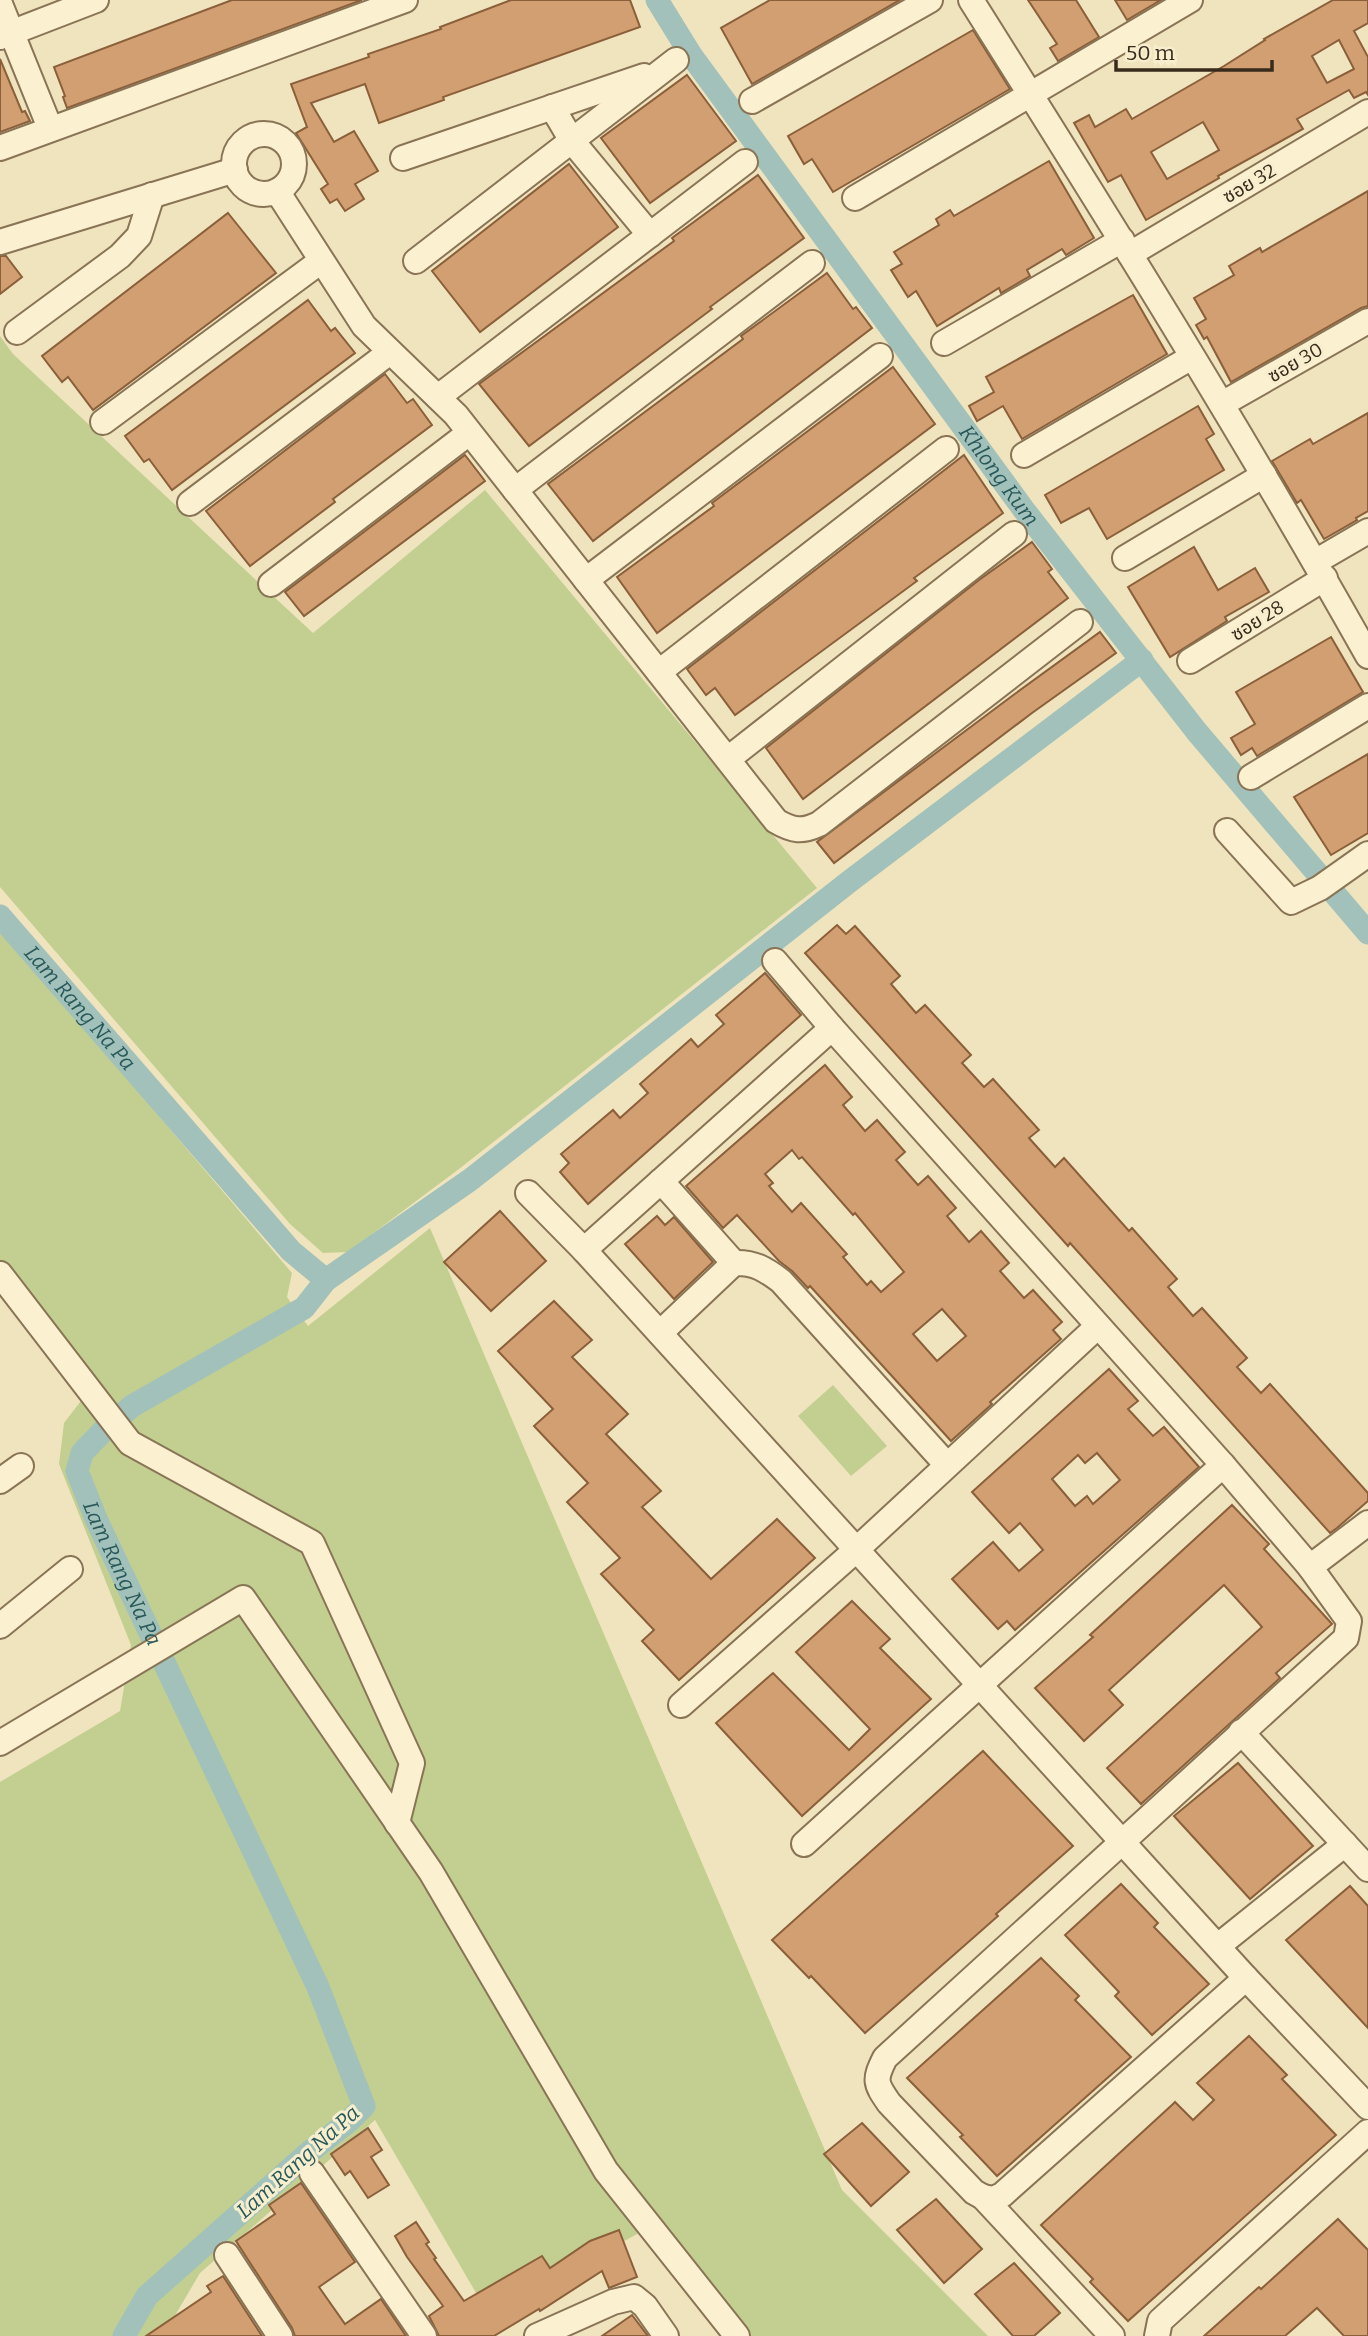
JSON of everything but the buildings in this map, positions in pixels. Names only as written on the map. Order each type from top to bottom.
[{"type":"street","points":[[6,35],[96,0]]},
{"type":"street","points":[[0,148],[405,0]]},
{"type":"street","points":[[752,101],[930,0]]},
{"type":"street","points":[[971,0],[1222,404],[1368,656]]},
{"type":"street","points":[[855,198],[1190,0]]},
{"type":"street","points":[[0,4],[6,35],[50,128]]},
{"type":"street","points":[[403,158],[670,65],[416,261]]},
{"type":"street","points":[[552,107],[572,141],[650,235]]},
{"type":"street","name":"ซอย 32","points":[[944,343],[1126,247],[1368,111]]},
{"type":"street","points":[[256,135],[276,137],[285,142],[294,159],[291,178],[277,191],[267,194],[248,190],[235,170],[235,155],[247,139],[256,135]]},
{"type":"street","points":[[438,397],[745,162]]},
{"type":"street","points":[[0,242],[235,170]]},
{"type":"street","points":[[277,191],[364,326],[438,397],[469,433],[776,821],[792,830],[806,830],[820,824],[1080,622]]},
{"type":"street","points":[[18,332],[120,256],[139,236],[152,195]]},
{"type":"street","points":[[103,422],[321,261]]},
{"type":"street","points":[[515,491],[813,263]]},
{"type":"street","name":"ซอย 30","points":[[1222,404],[1368,321]]},
{"type":"street","points":[[190,503],[390,352]]},
{"type":"street","points":[[586,580],[880,356]]},
{"type":"street","points":[[1024,455],[1192,357]]},
{"type":"street","points":[[271,584],[469,433]]},
{"type":"street","points":[[659,672],[946,450]]},
{"type":"street","points":[[1125,558],[1264,475]]},
{"type":"street","name":"ซอย 28","points":[[1190,661],[1320,570],[1368,531]]},
{"type":"street","points":[[728,759],[1014,534]]},
{"type":"street","points":[[1251,777],[1368,706]]},
{"type":"street","points":[[1227,831],[1292,902],[1326,884],[1368,854]]},
{"type":"street","points":[[775,961],[1223,1465],[1310,1567],[1349,1621],[1346,1637],[885,2058],[877,2075],[880,2090],[889,2103],[974,2192],[993,2199],[1002,2195],[1246,1978]]},
{"type":"street","points":[[584,1250],[832,1028]]},
{"type":"street","points":[[661,1181],[734,1263]]},
{"type":"street","points":[[528,1193],[660,1333],[1246,1978],[1368,2106]]},
{"type":"street","points":[[660,1333],[734,1263],[749,1262],[764,1268],[781,1281],[947,1465]]},
{"type":"street","points":[[0,1274],[130,1443],[312,1542],[412,1763],[397,1824]]},
{"type":"street","points":[[681,1705],[856,1550],[1098,1326]]},
{"type":"street","points":[[804,1844],[1223,1465]]},
{"type":"street","points":[[0,1481],[21,1466]]},
{"type":"street","points":[[1310,1567],[1368,1523]]},
{"type":"street","points":[[0,1626],[70,1569]]},
{"type":"street","points":[[0,1743],[243,1598],[430,1872],[606,2171],[737,2336]]},
{"type":"street","points":[[1241,1732],[1368,1869]]},
{"type":"street","points":[[1217,1946],[1345,1844]]},
{"type":"street","points":[[1157,2336],[1160,2321],[1368,2132]]},
{"type":"street","points":[[313,2173],[424,2336]]},
{"type":"street","points":[[984,2197],[1112,2336]]},
{"type":"street","points":[[227,2255],[280,2336]]},
{"type":"street","points":[[537,2336],[569,2329],[613,2302],[634,2297],[645,2306],[666,2336]]},
{"type":"green space","points":[[0,336],[13,354],[313,633],[485,490],[817,888],[459,1169],[348,1252],[323,1253],[290,1224],[0,887]]},
{"type":"green space","points":[[0,929],[292,1273],[287,1297],[308,1326],[430,1228],[842,2190],[988,2336],[722,2336],[639,2233],[489,2315],[375,2120],[200,2273],[163,2336],[0,2336],[0,1782],[120,1711],[131,1645],[59,1464],[64,1423],[87,1393],[0,1279]]},
{"type":"green space","points":[[833,1385],[887,1446],[851,1476],[798,1416]]},
{"type":"waterway","name":"Khlong Kum","points":[[657,0],[691,55],[1024,510],[1197,732],[1368,933]]},
{"type":"waterway","points":[[326,1280],[470,1180],[850,881],[1142,660]]},
{"type":"waterway","name":"Lam Rang Na Pa","points":[[0,916],[291,1251],[326,1280],[304,1308],[132,1406],[82,1453],[77,1471],[96,1519],[318,1987],[364,2106],[147,2296],[124,2336]]}]
